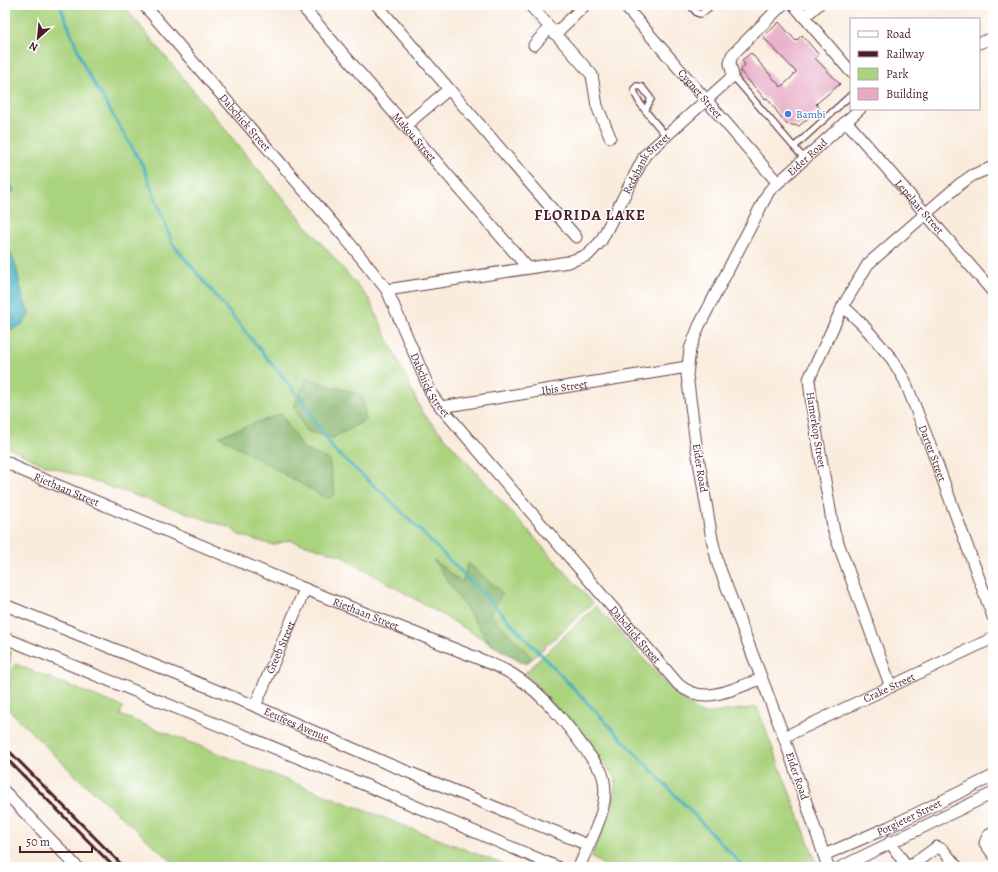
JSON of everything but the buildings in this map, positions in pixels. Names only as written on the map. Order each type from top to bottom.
[{"type":"street","name":"Dabchick Street","points":[[144,5],[347,240],[387,290],[432,395],[441,407],[685,690],[703,696],[718,694],[761,679]]},
{"type":"street","name":"Makou Street","points":[[302,5],[528,268]]},
{"type":"street","points":[[377,5],[576,237]]},
{"type":"street","name":"Cygnet Street","points":[[624,5],[777,182]]},
{"type":"street","points":[[733,76],[730,62],[732,55],[782,5]]},
{"type":"street","points":[[794,5],[850,71]]},
{"type":"street","points":[[804,17],[818,5]]},
{"type":"street","points":[[535,7],[552,31],[592,75],[597,106],[610,137]]},
{"type":"street","points":[[534,45],[583,7]]},
{"type":"street","points":[[980,43],[993,38]]},
{"type":"street","name":"Redshank Street","points":[[387,290],[568,262],[588,255],[601,241],[645,155],[733,76]]},
{"type":"street","points":[[406,125],[449,89]]},
{"type":"street","name":"Eider Road","points":[[828,867],[784,737],[716,556],[690,402],[688,367],[694,339],[712,299],[760,207],[777,182],[859,110]]},
{"type":"street","name":"Lepelaar Street","points":[[846,121],[993,292]]},
{"type":"street","name":"Hamerkop Street","points":[[891,687],[834,532],[810,392],[810,376],[844,306],[868,264],[966,179],[993,167]]},
{"type":"street","name":"Darter Street","points":[[844,306],[863,325],[892,359],[905,381],[940,471],[993,617]]},
{"type":"street","name":"Ibis Street","points":[[441,407],[688,367]]},
{"type":"street","name":"Riethaan Street","points":[[5,461],[21,470],[305,589],[487,662],[514,675],[541,696],[591,757],[601,771],[606,782],[603,808],[579,867]]},
{"type":"street","name":"Greeb Street","points":[[255,706],[305,589]]},
{"type":"street","name":"Eeufees Avenue","points":[[5,605],[255,706],[386,764],[588,845]]},
{"type":"street","points":[[5,638],[375,789],[557,867]]},
{"type":"street","name":"Crake Street","points":[[784,737],[993,638]]},
{"type":"street","name":"Potgieter Street","points":[[824,855],[889,827],[993,776]]},
{"type":"street","points":[[5,792],[77,867]]},
{"type":"street","name":"Potgieter Street","points":[[841,867],[890,842],[993,794]]},
{"type":"street","points":[[993,832],[988,836],[985,843],[993,854]]},
{"type":"street","points":[[890,842],[908,867],[937,847],[943,850],[957,867]]},
{"type":"lane","points":[[690,5],[697,13],[701,14],[712,5]]},
{"type":"lane","points":[[733,76],[804,158]]},
{"type":"lane","points":[[794,147],[850,96]]},
{"type":"lane","points":[[646,109],[666,136]]},
{"type":"green space","points":[[5,5],[123,5],[252,162],[369,299],[422,412],[593,603],[526,664],[340,555],[289,540],[273,545],[239,535],[231,528],[40,463],[5,446]]},
{"type":"green space","points":[[307,379],[362,395],[366,420],[333,438],[306,431],[294,406]]},
{"type":"green space","points":[[281,414],[303,448],[329,460],[335,494],[327,499],[219,436]]},
{"type":"green space","points":[[433,559],[462,583],[468,563],[503,593],[490,614],[532,658],[526,664],[490,644]]},
{"type":"green space","points":[[596,606],[675,694],[702,714],[757,707],[816,862],[805,867],[607,867],[591,857],[611,812],[616,778],[525,673]]},
{"type":"green space","points":[[5,650],[11,652],[5,701]]},
{"type":"green space","points":[[15,664],[123,707],[120,715],[510,867],[178,867],[77,777],[9,710],[10,677]]},
{"type":"water","points":[[5,180],[9,181],[14,190],[5,201]]},
{"type":"water","points":[[5,239],[16,266],[23,298],[30,314],[22,325],[5,332]]},
{"type":"waterway","points":[[60,5],[85,68],[143,166],[173,244],[301,399],[334,450],[389,499],[492,603],[744,867]]},
{"type":"railway","points":[[5,747],[124,867]]},
{"type":"railway","points":[[5,757],[114,867]]},
{"type":"place","name":"Bambi","points":[[788,114]]},
{"type":"district","name":"FLORIDA LAKE","points":[[590,215]]}]
